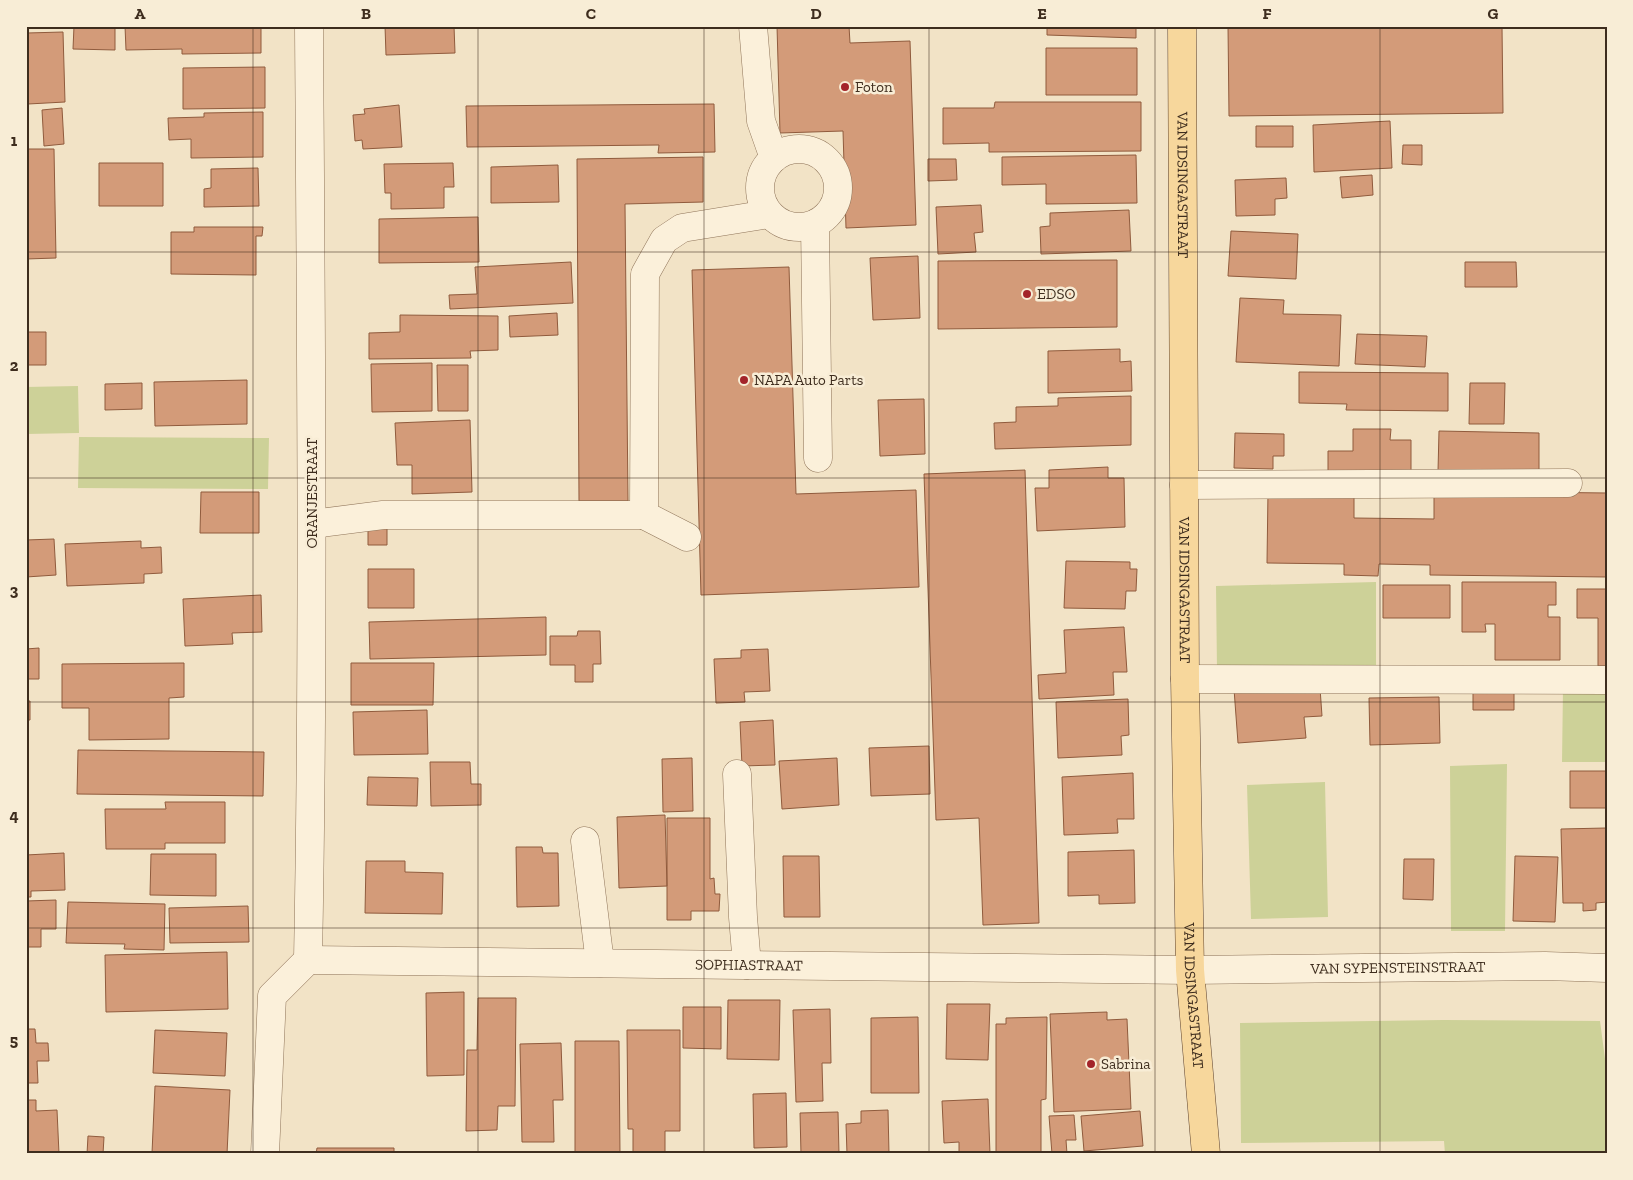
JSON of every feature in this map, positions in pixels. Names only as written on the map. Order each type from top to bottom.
[{"type":"main road","name":"VAN IDSINGASTRAAT","points":[[1182,26],[1185,679],[1190,970],[1206,1154]]},
{"type":"street","name":"ORANJESTRAAT","points":[[308,960],[312,780],[309,26]]},
{"type":"street","points":[[753,26],[760,121],[774,158]]},
{"type":"street","points":[[799,149],[812,151],[823,158],[832,168],[838,193],[834,206],[826,216],[815,224],[791,227],[779,222],[769,214],[763,204],[760,191],[761,178],[766,167],[774,158],[786,152],[799,149]]},
{"type":"street","points":[[644,515],[645,274],[664,240],[682,228],[769,214]]},
{"type":"street","points":[[815,224],[818,458]]},
{"type":"street","points":[[1184,485],[1568,483]]},
{"type":"street","points":[[312,524],[383,515],[644,515],[687,537]]},
{"type":"street","points":[[1185,679],[1607,680]]},
{"type":"street","points":[[738,774],[743,917],[747,965]]},
{"type":"street","points":[[585,841],[600,963]]},
{"type":"street","points":[[266,1154],[272,996],[308,960]]},
{"type":"street","name":"SOPHIASTRAAT","points":[[308,960],[1190,970]]},
{"type":"street","name":"VAN SYPENSTEINSTRAAT","points":[[1190,970],[1545,966],[1607,968]]},
{"type":"green space","points":[[78,386],[79,433],[26,434],[26,387]]},
{"type":"green space","points":[[79,437],[269,438],[268,489],[78,488]]},
{"type":"green space","points":[[1376,582],[1376,668],[1217,670],[1216,586]]},
{"type":"green space","points":[[1563,688],[1607,689],[1607,762],[1562,762]]},
{"type":"green space","points":[[1507,764],[1505,931],[1451,931],[1450,766]]},
{"type":"green space","points":[[1325,782],[1328,917],[1251,919],[1247,785]]},
{"type":"green space","points":[[1443,1020],[1600,1021],[1607,1074],[1607,1154],[1445,1154],[1444,1141],[1241,1143],[1240,1023]]},
{"type":"building","points":[[74,26],[115,26],[115,50],[73,49]]},
{"type":"building","points":[[125,26],[261,26],[261,53],[182,54],[182,49],[126,50]]},
{"type":"building","points":[[385,26],[454,26],[455,53],[386,55]]},
{"type":"building","name":"Foton","points":[[777,26],[849,26],[850,43],[910,41],[916,225],[846,228],[843,131],[780,133]]},
{"type":"building","points":[[1047,26],[1136,26],[1136,38],[1047,35]]},
{"type":"building","points":[[1228,26],[1502,26],[1503,113],[1229,116]]},
{"type":"building","points":[[63,32],[65,102],[28,104],[27,33]]},
{"type":"building","points":[[1046,48],[1137,48],[1137,95],[1046,95]]},
{"type":"building","points":[[265,67],[265,108],[183,109],[183,68]]},
{"type":"building","points":[[995,102],[1141,102],[1141,151],[989,152],[989,143],[943,144],[943,108],[994,108]]},
{"type":"building","points":[[714,104],[715,152],[658,153],[659,145],[467,147],[466,106]]},
{"type":"building","points":[[399,105],[402,147],[363,149],[362,140],[355,141],[353,115],[365,114],[364,109]]},
{"type":"building","points":[[62,108],[64,144],[44,146],[42,110]]},
{"type":"building","points":[[263,112],[263,157],[191,158],[191,139],[169,140],[168,118],[204,117],[204,113]]},
{"type":"building","points":[[1390,121],[1392,168],[1314,172],[1313,125]]},
{"type":"building","points":[[1256,126],[1293,126],[1293,147],[1256,147]]},
{"type":"building","points":[[1403,145],[1422,145],[1422,165],[1402,164]]},
{"type":"building","points":[[26,149],[54,149],[56,258],[26,259]]},
{"type":"building","points":[[1136,155],[1137,203],[1046,204],[1046,184],[1002,185],[1002,157]]},
{"type":"building","points":[[703,157],[703,202],[625,204],[628,501],[579,501],[577,159]]},
{"type":"building","points":[[928,159],[956,159],[957,180],[928,181]]},
{"type":"building","points":[[99,163],[163,163],[163,206],[99,206]]},
{"type":"building","points":[[453,163],[454,187],[444,187],[444,208],[391,209],[391,193],[385,193],[384,164]]},
{"type":"building","points":[[558,165],[559,202],[491,203],[491,167]]},
{"type":"building","points":[[258,168],[259,206],[204,207],[204,189],[211,188],[211,169]]},
{"type":"building","points":[[1372,175],[1373,195],[1342,198],[1340,177]]},
{"type":"building","points":[[1286,178],[1287,198],[1275,199],[1275,215],[1236,216],[1235,180]]},
{"type":"building","points":[[981,205],[983,232],[974,233],[976,252],[938,254],[936,207]]},
{"type":"building","points":[[1129,210],[1131,251],[1041,254],[1040,227],[1050,226],[1050,213]]},
{"type":"building","points":[[478,217],[479,262],[379,263],[379,219]]},
{"type":"building","points":[[194,227],[263,227],[262,236],[256,236],[256,275],[171,274],[171,232],[194,232]]},
{"type":"building","points":[[1231,231],[1298,234],[1296,279],[1228,276]]},
{"type":"building","points":[[918,256],[920,318],[873,320],[870,258]]},
{"type":"building","name":"EDSO","points":[[1117,260],[1117,327],[938,329],[938,261]]},
{"type":"building","points":[[571,262],[573,303],[450,309],[449,295],[477,294],[475,267]]},
{"type":"building","points":[[1465,262],[1516,262],[1517,287],[1465,287]]},
{"type":"building","name":"NAPA Auto Parts","points":[[789,267],[796,494],[916,490],[919,587],[701,595],[692,270]]},
{"type":"building","points":[[1240,298],[1284,300],[1283,314],[1341,315],[1339,366],[1236,362]]},
{"type":"building","points":[[557,313],[558,335],[510,337],[509,316]]},
{"type":"building","points":[[400,315],[498,316],[498,350],[470,351],[471,358],[369,359],[369,333],[400,332]]},
{"type":"building","points":[[26,332],[46,332],[46,365],[26,365]]},
{"type":"building","points":[[1357,334],[1427,336],[1425,367],[1355,364]]},
{"type":"building","points":[[1120,349],[1120,362],[1131,361],[1132,391],[1048,393],[1048,351]]},
{"type":"building","points":[[432,363],[432,411],[372,412],[371,364]]},
{"type":"building","points":[[437,365],[468,365],[468,411],[438,411]]},
{"type":"building","points":[[1299,372],[1448,373],[1448,411],[1346,410],[1347,404],[1299,403]]},
{"type":"building","points":[[247,380],[247,424],[155,426],[154,382]]},
{"type":"building","points":[[142,383],[142,409],[105,410],[105,384]]},
{"type":"building","points":[[1470,383],[1505,383],[1504,424],[1469,424]]},
{"type":"building","points":[[1131,396],[1131,445],[995,449],[994,423],[1016,422],[1016,407],[1058,406],[1058,398]]},
{"type":"building","points":[[924,399],[925,454],[880,456],[878,400]]},
{"type":"building","points":[[470,420],[472,492],[412,494],[412,465],[397,465],[395,423]]},
{"type":"building","points":[[1353,429],[1391,429],[1390,440],[1411,440],[1411,471],[1328,471],[1328,451],[1353,451]]},
{"type":"building","points":[[1439,431],[1539,433],[1539,472],[1438,471]]},
{"type":"building","points":[[1235,433],[1284,434],[1284,456],[1273,456],[1273,469],[1234,468]]},
{"type":"building","points":[[1108,467],[1108,478],[1124,478],[1125,527],[1037,531],[1035,488],[1049,488],[1049,470]]},
{"type":"building","points":[[1025,470],[1039,923],[983,925],[979,818],[936,820],[924,474]]},
{"type":"building","points":[[1434,491],[1607,493],[1607,577],[1430,575],[1430,565],[1379,564],[1378,576],[1344,575],[1344,564],[1267,563],[1268,492],[1354,493],[1354,518],[1434,519]]},
{"type":"building","points":[[201,492],[259,492],[259,533],[200,533]]},
{"type":"building","points":[[368,528],[387,528],[387,545],[368,545]]},
{"type":"building","points":[[54,539],[56,575],[26,577],[26,540]]},
{"type":"building","points":[[141,541],[141,548],[161,547],[162,573],[144,574],[144,583],[67,586],[65,544]]},
{"type":"building","points":[[1066,561],[1130,562],[1130,569],[1137,569],[1136,591],[1126,591],[1125,609],[1064,608]]},
{"type":"building","points":[[368,569],[414,569],[414,608],[368,608]]},
{"type":"building","points":[[1462,582],[1556,582],[1556,605],[1548,605],[1548,617],[1560,617],[1560,660],[1495,660],[1495,624],[1485,624],[1486,632],[1462,632]]},
{"type":"building","points":[[1383,585],[1450,585],[1450,618],[1383,618]]},
{"type":"building","points":[[1577,589],[1607,589],[1607,666],[1598,666],[1598,618],[1577,618]]},
{"type":"building","points":[[261,595],[262,632],[232,633],[233,644],[185,646],[183,599]]},
{"type":"building","points":[[546,617],[546,655],[370,659],[369,622]]},
{"type":"building","points":[[1124,627],[1127,672],[1113,672],[1114,695],[1039,699],[1038,675],[1066,673],[1064,630]]},
{"type":"building","points":[[578,631],[600,631],[601,664],[593,664],[593,682],[575,682],[575,665],[550,665],[550,636],[577,636]]},
{"type":"building","points":[[39,648],[39,679],[26,679],[26,649]]},
{"type":"building","points":[[768,649],[770,691],[744,692],[745,702],[716,703],[714,659],[741,658],[741,650]]},
{"type":"building","points":[[184,663],[184,697],[169,698],[169,739],[89,740],[89,708],[62,708],[62,664]]},
{"type":"building","points":[[351,663],[434,663],[433,705],[351,705]]},
{"type":"building","points":[[1320,688],[1322,716],[1304,717],[1306,738],[1238,743],[1234,689]]},
{"type":"building","points":[[1473,689],[1514,689],[1514,710],[1473,710]]},
{"type":"building","points":[[1439,697],[1440,743],[1370,745],[1369,698]]},
{"type":"building","points":[[1128,699],[1129,735],[1121,736],[1122,755],[1058,758],[1056,702]]},
{"type":"building","points":[[26,701],[30,701],[30,720],[26,720]]},
{"type":"building","points":[[427,710],[428,754],[354,755],[353,712]]},
{"type":"building","points":[[773,720],[775,765],[742,766],[740,722]]},
{"type":"building","points":[[929,746],[930,794],[871,796],[869,748]]},
{"type":"building","points":[[78,750],[264,752],[263,796],[77,794]]},
{"type":"building","points":[[692,758],[693,811],[663,812],[662,759]]},
{"type":"building","points":[[837,758],[839,805],[782,809],[779,761]]},
{"type":"building","points":[[430,762],[470,762],[471,784],[481,784],[481,805],[431,806]]},
{"type":"building","points":[[1570,771],[1607,771],[1607,808],[1570,808]]},
{"type":"building","points":[[1133,773],[1134,819],[1117,819],[1118,833],[1064,835],[1062,777]]},
{"type":"building","points":[[368,777],[418,778],[417,806],[367,805]]},
{"type":"building","points":[[165,802],[225,802],[225,843],[165,843],[165,849],[106,849],[105,809],[166,809]]},
{"type":"building","points":[[665,815],[667,886],[619,888],[617,817]]},
{"type":"building","points":[[667,818],[710,818],[710,879],[714,878],[715,894],[720,894],[719,911],[691,911],[691,920],[667,920]]},
{"type":"building","points":[[1606,828],[1607,902],[1596,903],[1596,910],[1583,911],[1583,903],[1563,903],[1561,829]]},
{"type":"building","points":[[516,847],[542,847],[543,853],[558,853],[559,906],[517,907]]},
{"type":"building","points":[[1134,850],[1135,903],[1099,904],[1099,895],[1068,896],[1068,852]]},
{"type":"building","points":[[64,853],[65,890],[31,891],[31,897],[26,897],[26,855]]},
{"type":"building","points":[[151,854],[216,854],[216,896],[150,895]]},
{"type":"building","points":[[783,856],[819,856],[820,917],[784,917]]},
{"type":"building","points":[[1515,856],[1558,857],[1555,922],[1513,921]]},
{"type":"building","points":[[1404,859],[1434,859],[1433,900],[1403,899]]},
{"type":"building","points":[[366,861],[405,861],[405,872],[443,873],[442,914],[365,913]]},
{"type":"building","points":[[56,900],[56,929],[41,929],[41,947],[26,947],[26,901]]},
{"type":"building","points":[[68,902],[165,904],[164,950],[124,949],[125,944],[66,943]]},
{"type":"building","points":[[248,906],[249,942],[170,943],[169,908]]},
{"type":"building","points":[[227,952],[228,1009],[106,1012],[105,955]]},
{"type":"building","points":[[464,992],[464,1075],[427,1076],[426,993]]},
{"type":"building","points":[[478,998],[516,998],[515,1106],[498,1106],[497,1130],[466,1131],[467,1050],[477,1050]]},
{"type":"building","points":[[728,1000],[780,1000],[779,1060],[727,1059]]},
{"type":"building","points":[[947,1004],[990,1004],[988,1060],[946,1059]]},
{"type":"building","points":[[683,1007],[721,1007],[721,1049],[683,1048]]},
{"type":"building","points":[[830,1009],[831,1063],[822,1063],[823,1101],[796,1102],[793,1010]]},
{"type":"building","name":"Sabrina","points":[[1107,1012],[1107,1020],[1127,1019],[1131,1109],[1054,1112],[1050,1014]]},
{"type":"building","points":[[918,1017],[919,1093],[871,1093],[871,1018]]},
{"type":"building","points":[[1047,1017],[1046,1099],[1041,1100],[1041,1154],[996,1154],[996,1024],[1006,1024],[1006,1018]]},
{"type":"building","points":[[26,1029],[35,1029],[36,1043],[48,1043],[49,1061],[37,1061],[38,1083],[26,1083]]},
{"type":"building","points":[[155,1030],[227,1033],[225,1076],[153,1073]]},
{"type":"building","points":[[627,1030],[680,1030],[680,1131],[665,1131],[665,1154],[633,1154],[633,1129],[628,1129]]},
{"type":"building","points":[[575,1041],[619,1041],[620,1154],[575,1154]]},
{"type":"building","points":[[561,1043],[563,1100],[553,1100],[554,1142],[522,1142],[520,1044]]},
{"type":"building","points":[[155,1086],[230,1090],[227,1154],[152,1153]]},
{"type":"building","points":[[786,1093],[787,1147],[754,1148],[753,1094]]},
{"type":"building","points":[[988,1099],[990,1154],[959,1154],[959,1142],[944,1143],[942,1101]]},
{"type":"building","points":[[26,1100],[36,1100],[36,1111],[57,1110],[59,1154],[26,1154]]},
{"type":"building","points":[[888,1110],[889,1154],[847,1154],[846,1124],[861,1123],[861,1111]]},
{"type":"building","points":[[1140,1111],[1143,1146],[1084,1151],[1081,1116]]},
{"type":"building","points":[[838,1112],[839,1154],[801,1154],[800,1113]]},
{"type":"building","points":[[1074,1115],[1076,1140],[1066,1140],[1067,1154],[1052,1154],[1049,1116]]},
{"type":"building","points":[[88,1136],[104,1137],[103,1154],[87,1154]]},
{"type":"building","points":[[317,1148],[394,1148],[394,1154],[316,1154]]},
{"type":"place","name":"Foton","points":[[845,87]]},
{"type":"place","name":"EDSO","points":[[1027,294]]},
{"type":"place","name":"NAPA Auto Parts","points":[[744,380]]},
{"type":"place","name":"Sabrina","points":[[1091,1064]]}]
